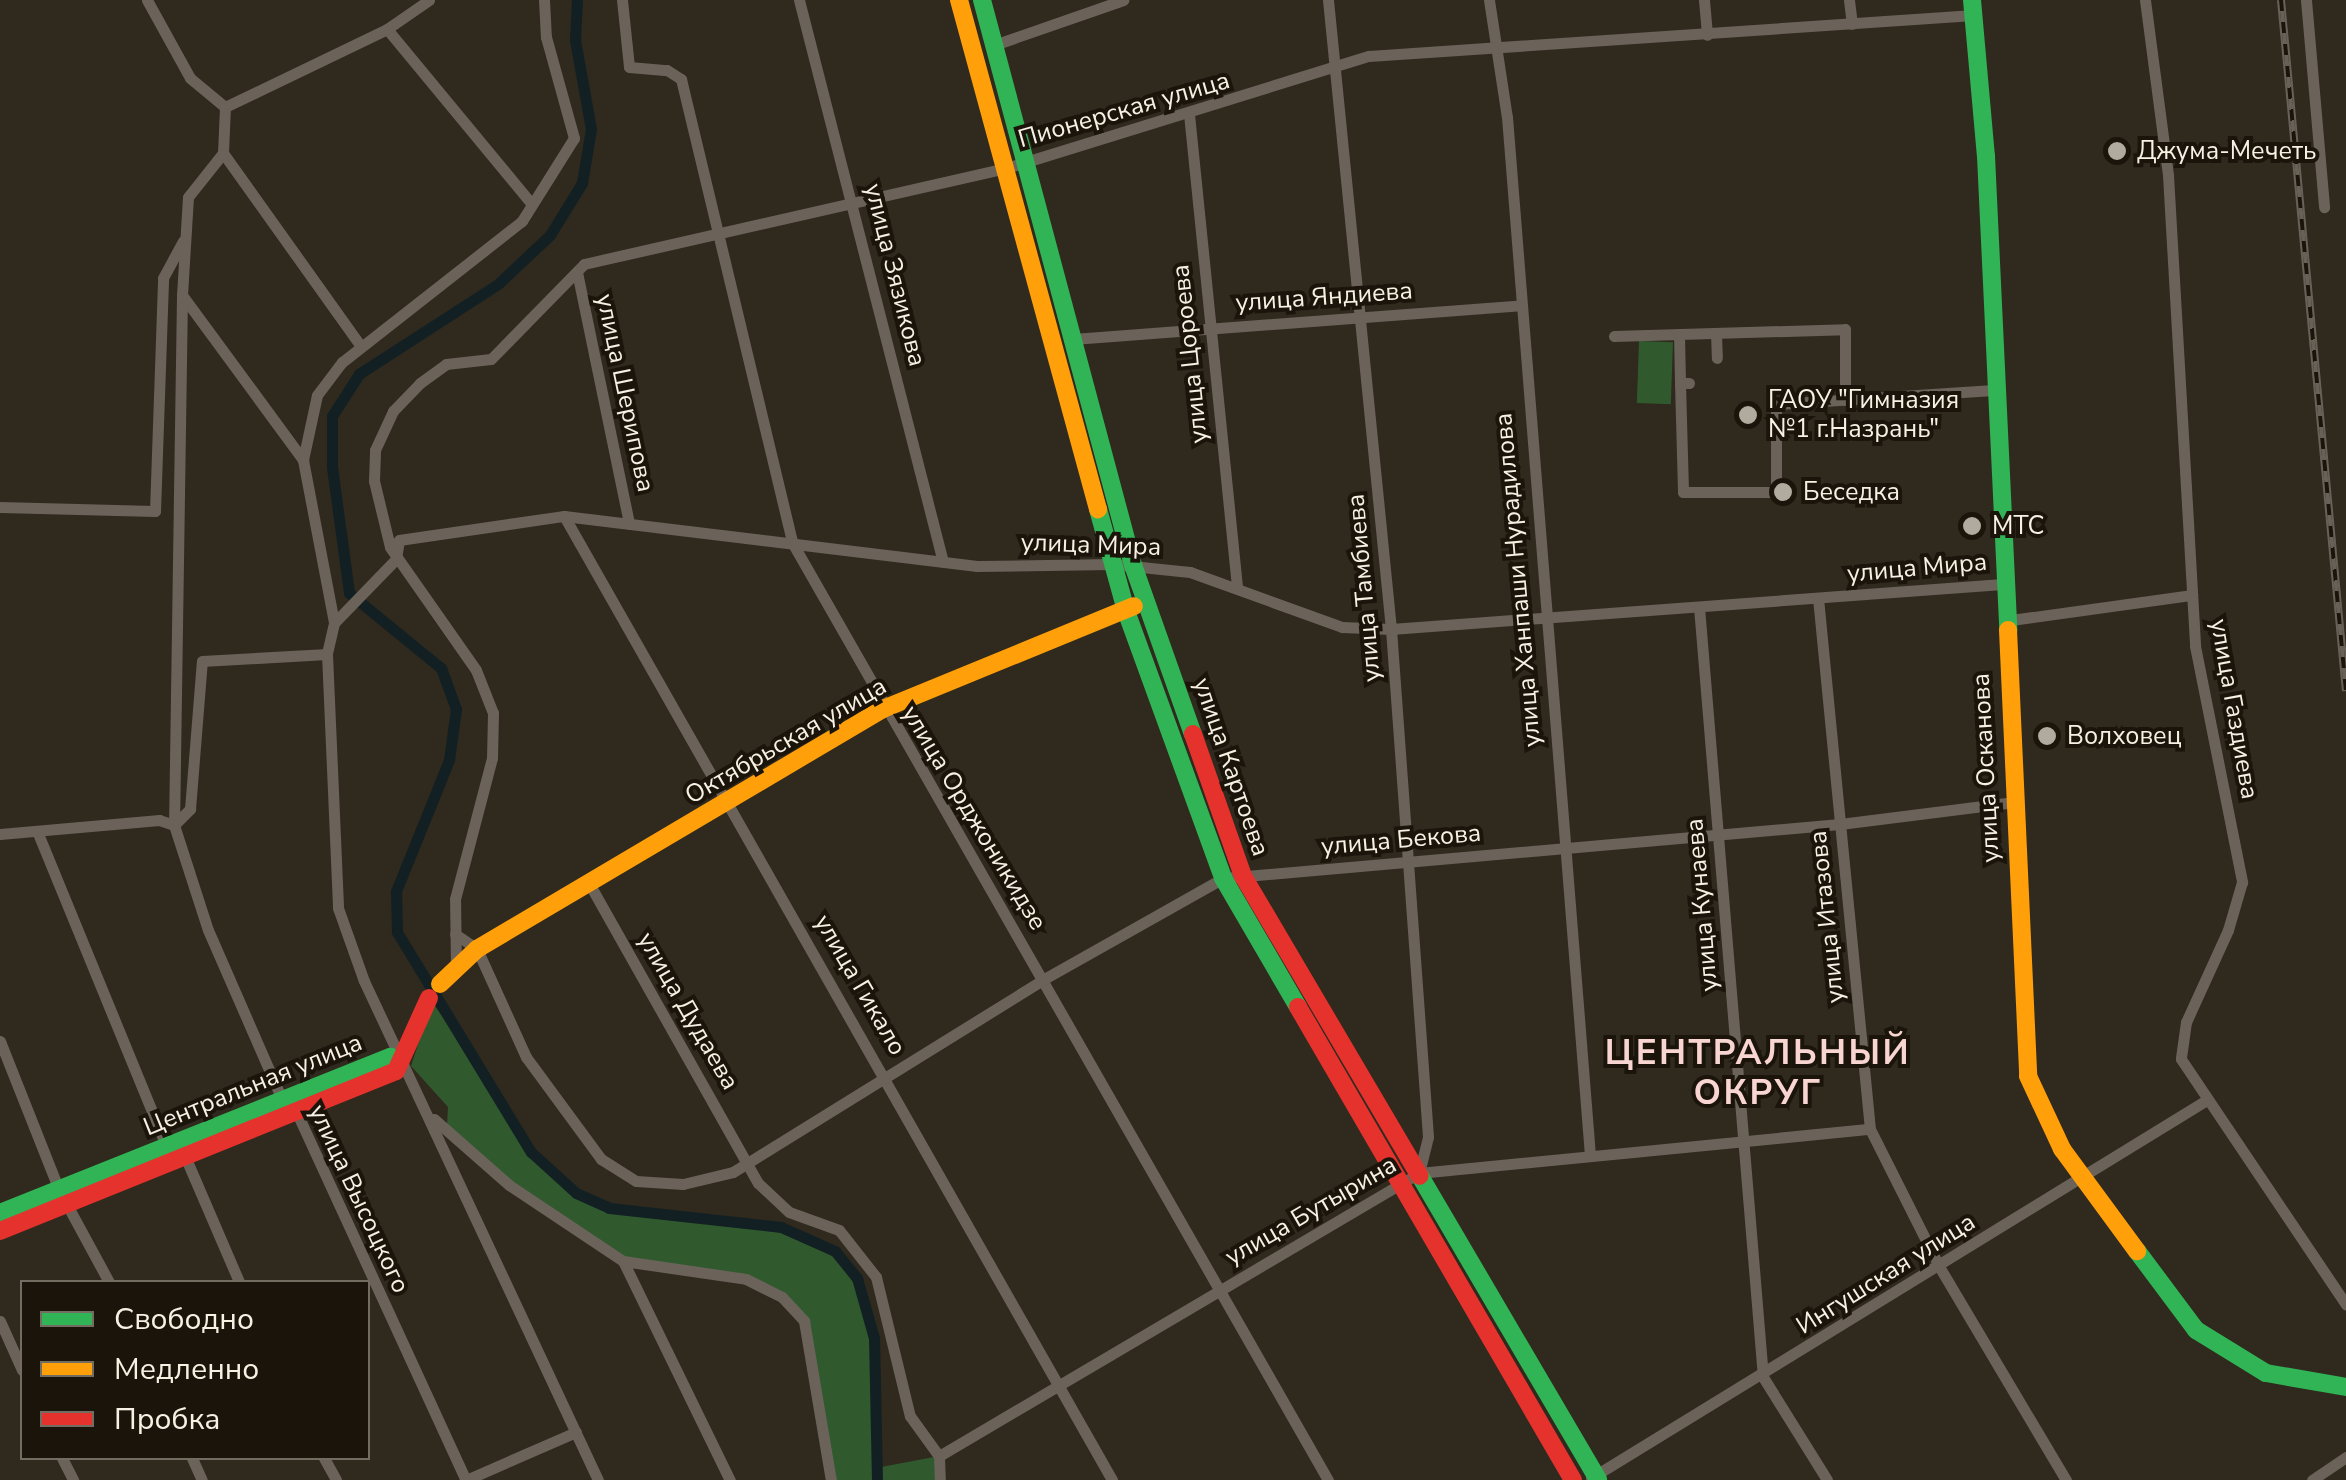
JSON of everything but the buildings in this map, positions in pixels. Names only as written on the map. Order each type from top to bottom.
[{"type":"main road","name":"улица Картоева","points":[[959,0],[1112,564],[1223,878],[1573,1480]]},
{"type":"main road","name":"улица Картоева","points":[[982,0],[1133,565],[1243,876],[1594,1479]]},
{"type":"main road","name":"улица Осканова","points":[[1973,8],[2028,1076],[2040,1112],[2082,1178],[2206,1339],[2266,1373],[2342,1389]]},
{"type":"main road","name":"Октябрьская улица","points":[[399,1062],[434,991],[477,949],[884,709],[1145,600]]},
{"type":"main road","name":"Центральная улица","points":[[0,1231],[65,1196],[177,1148],[396,1070],[399,1062]]},
{"type":"main road","name":"Центральная улица","points":[[0,1213],[65,1196]]},
{"type":"street","points":[[146,0],[190,78],[225,107]]},
{"type":"street","points":[[225,107],[387,28],[429,0]]},
{"type":"street","points":[[544,0],[546,38],[574,138],[522,222],[360,345],[316,395],[303,460],[334,623],[327,654],[338,908],[399,1062],[430,1115],[598,1480]]},
{"type":"street","name":"улица Орджоникидзе","points":[[622,0],[630,67],[667,70],[681,80],[793,544],[1328,1480]]},
{"type":"street","name":"улица Зязикова","points":[[798,0],[854,202],[943,562]]},
{"type":"street","points":[[994,45],[1123,0]]},
{"type":"street","name":"улица Тамбиева","points":[[1328,0],[1339,65],[1391,629],[1428,1137],[1419,1173]]},
{"type":"street","name":"улица Ханпаши Нурадилова","points":[[1489,0],[1507,116],[1518,306],[1590,1156]]},
{"type":"street","points":[[1704,0],[1708,35]]},
{"type":"street","points":[[1850,0],[1852,24]]},
{"type":"street","name":"улица Газдиева","points":[[2145,0],[2168,175],[2196,646],[2242,882],[2182,1041],[2181,1059],[2205,1101],[2295,1222],[2346,1305]]},
{"type":"street","points":[[2306,0],[2324,208]]},
{"type":"street","name":"Пионерская улица","points":[[396,560],[374,481],[375,450],[393,410],[446,364],[491,359],[593,259],[1004,169],[1369,56],[1496,51],[1852,24],[1973,8]]},
{"type":"street","points":[[387,28],[532,204]]},
{"type":"street","points":[[0,507],[155,511],[163,278],[186,237],[188,197],[223,153],[225,107]]},
{"type":"street","name":"улица Цороева","points":[[1189,114],[1237,590]]},
{"type":"street","points":[[223,153],[360,345]]},
{"type":"street","name":"улица Высоцкого","points":[[186,237],[174,825],[208,930],[466,1480]]},
{"type":"street","name":"улица Шерипова","points":[[577,272],[629,524]]},
{"type":"street","points":[[182,295],[303,460]]},
{"type":"street","name":"улица Яндиева","points":[[1073,339],[1518,306]]},
{"type":"street","points":[[1614,336],[1844,329],[1845,400]]},
{"type":"street","points":[[1716,333],[1717,358]]},
{"type":"street","points":[[1680,334],[1684,383],[1682,492],[1776,492],[1776,404],[1994,390]]},
{"type":"street","name":"улица Мира","points":[[334,623],[396,560],[399,540],[564,516],[943,562],[1112,564],[1190,572],[1342,627],[1391,629],[2002,584]]},
{"type":"street","name":"улица Гикало","points":[[564,516],[885,1074],[1112,1480]]},
{"type":"street","points":[[396,560],[476,670],[493,713],[492,758],[455,899],[456,967]]},
{"type":"street","points":[[2004,621],[2192,595]]},
{"type":"street","name":"улица Итазова","points":[[1818,598],[1870,1129],[1940,1268],[2066,1480]]},
{"type":"street","name":"улица Кунаева","points":[[1699,607],[1763,1377],[1827,1480]]},
{"type":"street","points":[[0,834],[158,820],[174,825],[190,809],[202,661],[327,654]]},
{"type":"street","name":"улица Бекова","points":[[477,949],[526,1056],[618,1174],[654,1185],[683,1184],[715,1180],[1044,978],[1223,878],[1840,824],[2014,802]]},
{"type":"street","points":[[38,830],[237,1280]]},
{"type":"street","name":"улица Дудаева","points":[[590,885],[771,1200],[856,1245],[890,1315],[910,1416],[938,1456]]},
{"type":"street","points":[[455,934],[477,949]]},
{"type":"street","points":[[0,1042],[65,1196],[108,1280]]},
{"type":"street","name":"Ингушская улица","points":[[1594,1479],[2205,1101]]},
{"type":"street","points":[[430,1115],[508,1186],[623,1262],[746,1278],[782,1297],[804,1321],[831,1480]]},
{"type":"street","name":"улица Бутырина","points":[[938,1456],[1060,1389],[1419,1173],[1870,1129]]},
{"type":"street","points":[[623,1262],[730,1480]]},
{"type":"street","points":[[0,1321],[20,1366]]},
{"type":"street","points":[[466,1480],[576,1432]]},
{"type":"street","points":[[938,1456],[940,1480]]},
{"type":"street","points":[[2312,1480],[2346,1457]]},
{"type":"street","points":[[503,1466],[508,1480]]},
{"type":"green space","points":[[1639,341],[1673,342],[1671,404],[1637,403]]},
{"type":"green space","points":[[432,1002],[497,1092],[530,1152],[576,1193],[610,1208],[781,1227],[835,1251],[857,1278],[874,1338],[876,1468],[939,1456],[940,1480],[831,1480],[804,1321],[782,1297],[746,1279],[623,1261],[509,1185],[447,1125],[448,1107],[411,1066]]},
{"type":"waterway","points":[[577,0],[575,40],[591,129],[582,183],[550,235],[498,284],[359,374],[332,416],[332,467],[349,593],[441,668],[456,709],[449,760],[396,891],[397,932],[531,1152],[576,1193],[609,1208],[781,1227],[835,1251],[857,1278],[874,1338],[877,1480]]},
{"type":"railway","points":[[2281,0],[2346,691]]},
{"type":"traffic: fast","points":[[982,0],[1133,565],[1193,734]]},
{"type":"traffic: fast","points":[[1972,0],[1986,156],[2008,630]]},
{"type":"traffic: fast","points":[[1098,509],[1126,611],[1223,878],[1298,1007]]},
{"type":"traffic: fast","points":[[0,1213],[391,1057],[396,1063]]},
{"type":"traffic: fast","points":[[1420,1176],[1598,1480]]},
{"type":"traffic: fast","points":[[2137,1251],[2196,1330],[2266,1373],[2346,1387]]},
{"type":"traffic: slow","points":[[959,0],[1098,509]]},
{"type":"traffic: slow","points":[[440,984],[477,949],[883,709],[1134,606]]},
{"type":"traffic: slow","points":[[2008,630],[2028,1076],[2062,1149],[2137,1251]]},
{"type":"traffic: jam","points":[[1193,734],[1243,876],[1420,1176]]},
{"type":"traffic: jam","points":[[0,1231],[396,1071],[429,998]]},
{"type":"traffic: jam","points":[[1298,1007],[1573,1480]]},
{"type":"place","name":"Джума-Мечеть","points":[[2117,151]]},
{"type":"place","name":"ГАОУ \"Гимназия №1 г.Назрань\"","points":[[1748,415]]},
{"type":"place","name":"Беседка","points":[[1783,492]]},
{"type":"place","name":"МТС","points":[[1972,526]]},
{"type":"place","name":"Волховец","points":[[2047,736]]},
{"type":"district","name":"ЦЕНТРАЛЬНЫЙ ОКРУГ","points":[[1758,1073]]}]
